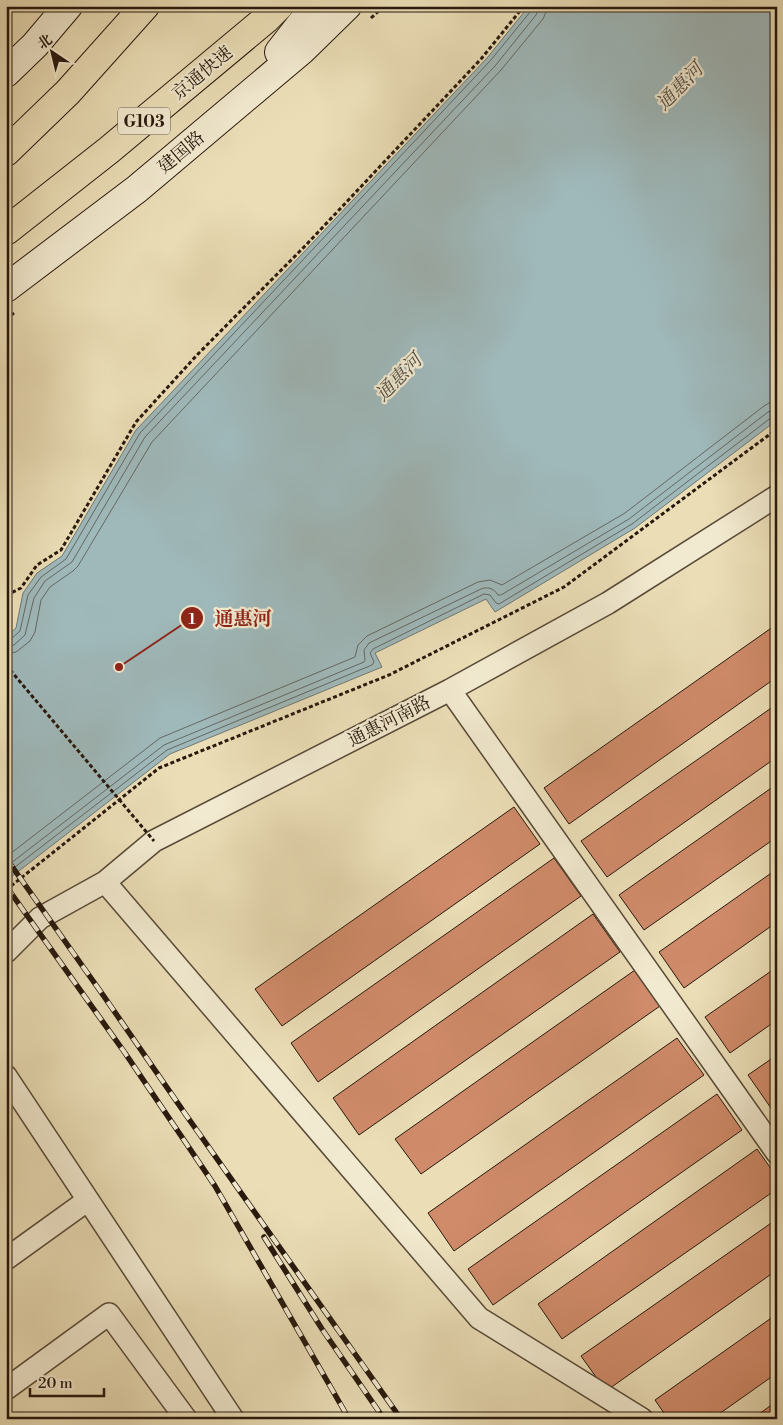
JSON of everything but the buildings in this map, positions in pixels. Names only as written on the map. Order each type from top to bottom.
[{"type":"highway","points":[[6,152],[68,92],[145,6]]},
{"type":"highway","name":"京通快速","points":[[6,231],[109,150],[266,19],[279,6]]},
{"type":"main road","points":[[6,73],[35,45],[68,6]]},
{"type":"main road","points":[[241,101],[315,6]]},
{"type":"main road","name":"建国路","points":[[6,288],[137,189],[302,50],[347,6]]},
{"type":"street","name":"通惠河南路","points":[[6,952],[40,918],[105,882],[154,841],[450,690],[608,603],[777,496]]},
{"type":"street","points":[[450,690],[777,1153]]},
{"type":"street","points":[[105,882],[479,1318],[642,1419]]},
{"type":"street","points":[[6,1076],[233,1419]]},
{"type":"street","points":[[6,1259],[88,1200]]},
{"type":"street","points":[[6,1389],[109,1314],[186,1419]]},
{"type":"path","points":[[6,594],[21,588],[37,565],[61,550],[136,422],[454,87],[524,6]]},
{"type":"path","points":[[6,890],[159,768],[389,675],[564,587],[777,429]]},
{"type":"path","points":[[6,665],[154,841]]},
{"type":"water","points":[[529,6],[777,6],[777,420],[635,528],[495,612],[486,599],[375,653],[382,667],[170,754],[6,881],[6,637],[16,628],[23,593],[37,573],[62,556],[136,430],[487,58]]},
{"type":"railway","points":[[6,858],[401,1419]]},
{"type":"railway","points":[[6,886],[125,1053],[215,1186],[349,1419]]},
{"type":"railway","points":[[264,1237],[322,1329],[384,1419]]},
{"type":"place","name":"通惠河","points":[[119,667]]}]
